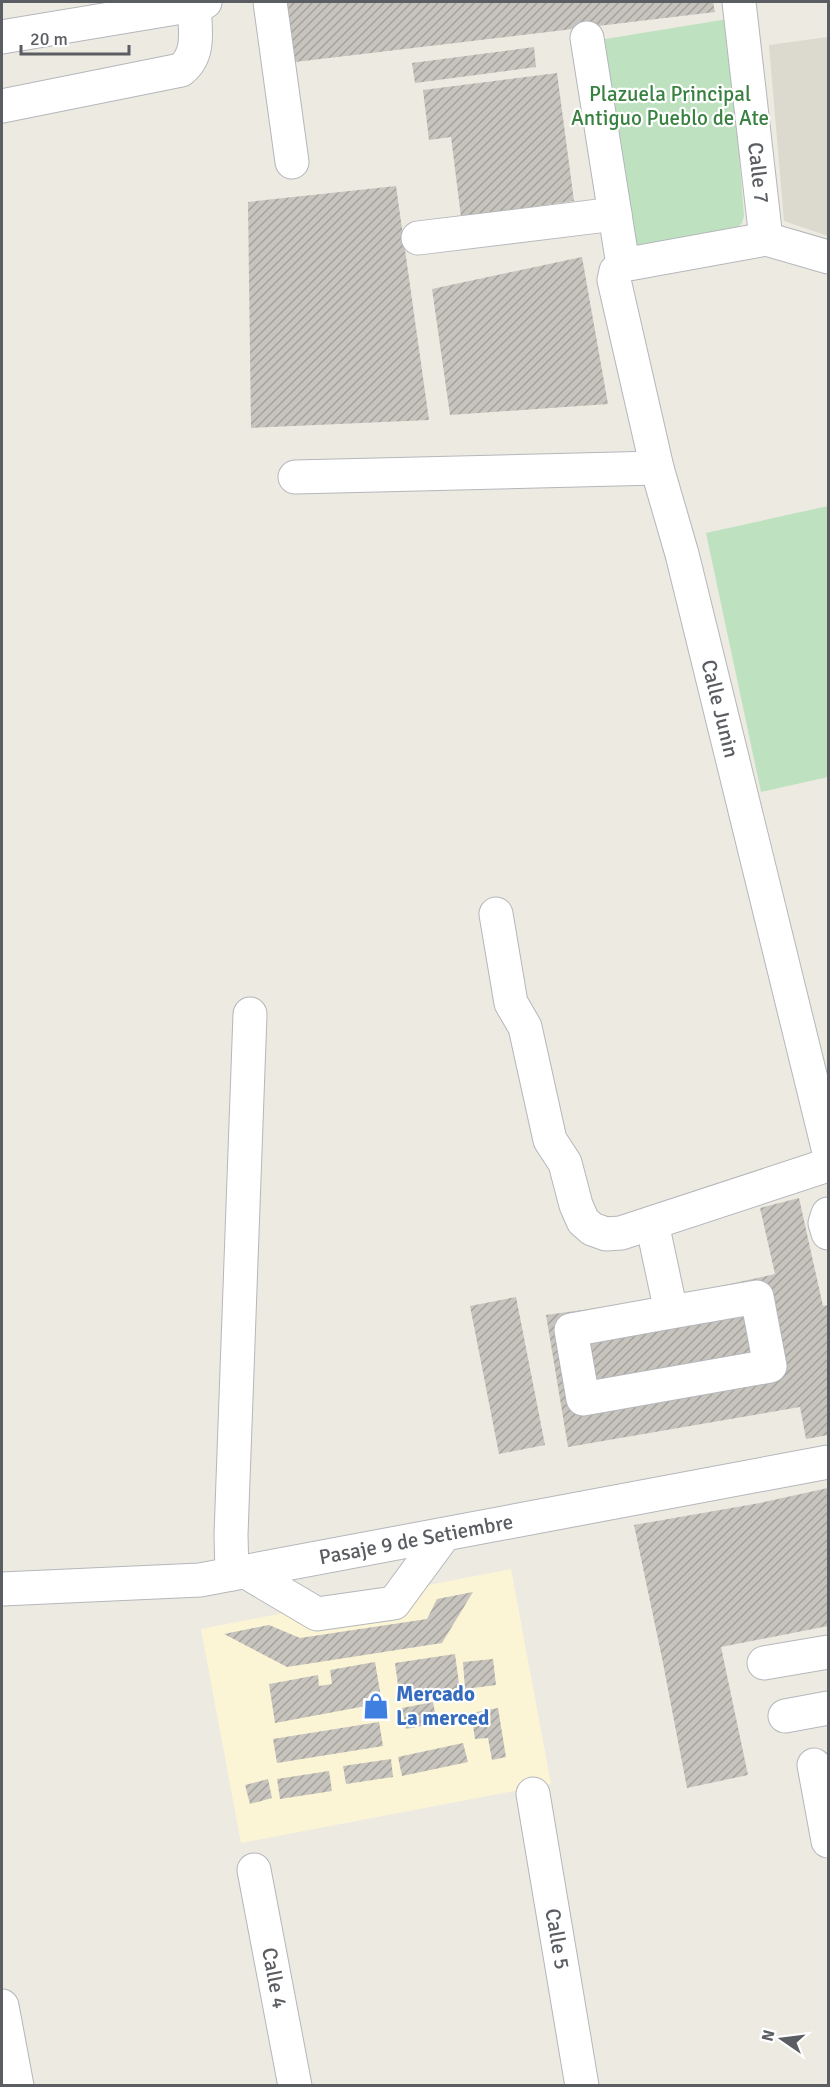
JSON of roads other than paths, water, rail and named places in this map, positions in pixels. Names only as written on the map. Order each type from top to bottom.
[{"type":"street","points":[[270,2],[292,162]]},
{"type":"street","name":"Calle 7","points":[[739,2],[766,239]]},
{"type":"street","points":[[2,37],[200,3],[196,46],[189,63],[181,70],[2,106]]},
{"type":"street","name":"Calle Junin","points":[[587,38],[615,214],[619,268],[615,280],[657,468],[682,554],[828,1148]]},
{"type":"street","points":[[418,238],[615,214]]},
{"type":"street","points":[[619,268],[766,239],[828,257]]},
{"type":"street","points":[[296,477],[657,468]]},
{"type":"street","points":[[496,914],[511,1003],[525,1027],[550,1140],[565,1163],[576,1205],[583,1221],[592,1229],[606,1234],[621,1233],[828,1165]]},
{"type":"street","points":[[250,1014],[231,1535],[239,1573],[317,1614],[394,1603],[444,1535]]},
{"type":"street","points":[[828,1214],[825,1223],[828,1233]]},
{"type":"street","points":[[652,1223],[671,1312]]},
{"type":"street","points":[[757,1297],[770,1366],[583,1399],[571,1330],[671,1312],[757,1297]]},
{"type":"street","name":"Pasaje 9 de Setiembre","points":[[2,1589],[200,1580],[828,1462]]},
{"type":"street","points":[[764,1663],[828,1652]]},
{"type":"street","points":[[785,1716],[828,1708]]},
{"type":"street","points":[[814,1765],[828,1841]]},
{"type":"street","name":"Calle 5","points":[[533,1794],[582,2085]]},
{"type":"street","name":"Calle 4","points":[[254,1869],[296,2085]]},
{"type":"street","points":[[2,2006],[17,2085]]},
{"type":"place","name":"Mercado La merced","points":[[376,1706]]},
{"type":"park label","name":"Plazuela Principal Antiguo Pueblo de Ate","points":[[670,106]]}]
